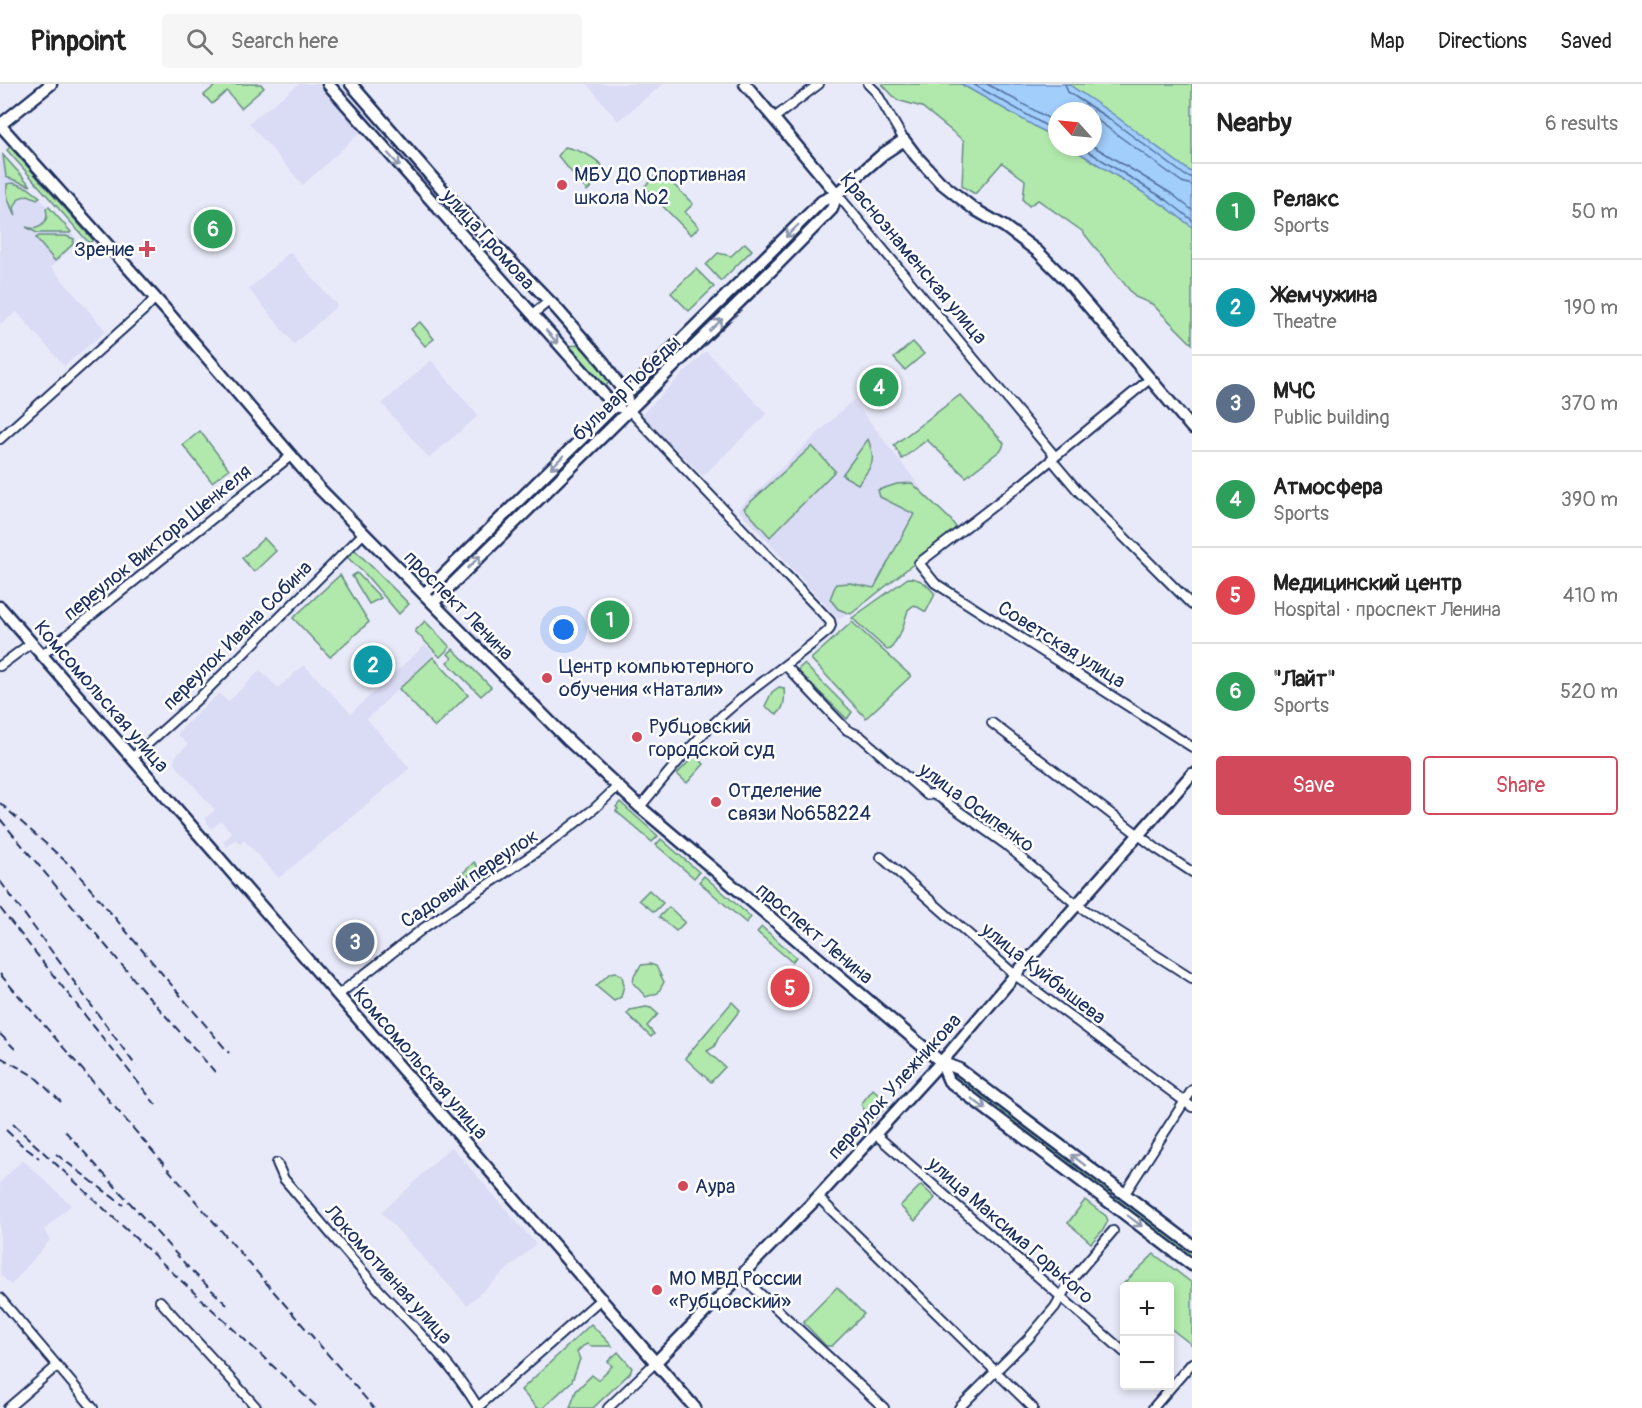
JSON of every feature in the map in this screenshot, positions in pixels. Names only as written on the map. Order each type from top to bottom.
[{"type":"main road","points":[[0,125],[51,84]]},
{"type":"main road","name":"улица Громова","points":[[328,84],[614,406]]},
{"type":"main road","name":"улица Громова","points":[[351,84],[456,205],[604,363],[626,394],[628,409]]},
{"type":"main road","name":"Краснознаменская улица","points":[[745,84],[837,194]]},
{"type":"main road","name":"проспект Ленина","points":[[0,125],[363,534],[567,740],[617,787],[941,1062],[956,1068],[1192,1245]]},
{"type":"main road","points":[[904,140],[940,182],[974,209],[1005,227],[1036,251],[1066,280],[1192,428]]},
{"type":"main road","name":"бульвар Победы","points":[[424,594],[825,199],[837,194],[883,154],[904,140]]},
{"type":"main road","name":"бульвар Победы","points":[[433,603],[830,211],[837,194]]},
{"type":"main road","points":[[770,252],[779,262]]},
{"type":"main road","points":[[729,293],[738,303]]},
{"type":"main road","points":[[614,406],[628,409]]},
{"type":"main road","name":"Комсомольская улица","points":[[0,607],[602,1298],[695,1408]]},
{"type":"main road","name":"переулок Улежникова","points":[[656,1362],[818,1197],[941,1062],[1192,774]]},
{"type":"main road","name":"проспект Ленина","points":[[941,1062],[948,1079]]},
{"type":"main road","points":[[948,1079],[1192,1264]]},
{"type":"street","points":[[774,118],[819,84]]},
{"type":"street","points":[[868,84],[876,92],[904,140]]},
{"type":"street","points":[[379,143],[392,132]]},
{"type":"street","name":"Краснознаменская улица","points":[[837,194],[1078,490],[1192,605]]},
{"type":"street","points":[[444,215],[456,205]]},
{"type":"street","points":[[0,439],[155,298]]},
{"type":"street","points":[[533,314],[548,302]]},
{"type":"street","points":[[1053,457],[1151,378]]},
{"type":"street","points":[[628,409],[830,621],[831,626],[786,666],[732,706],[692,746],[640,807]]},
{"type":"street","name":"переулок Виктора Шенкеля","points":[[42,655],[292,455]]},
{"type":"street","name":"Советская улица","points":[[1053,457],[1022,484],[919,563],[935,583],[1192,747]]},
{"type":"street","name":"переулок Ивана Собина","points":[[132,758],[200,697],[363,534]]},
{"type":"street","points":[[0,666],[31,642]]},
{"type":"street","name":"улица Осипенко","points":[[786,666],[847,730],[860,736],[927,795],[932,794],[939,797],[1005,844],[1077,905],[1192,978]]},
{"type":"street","points":[[992,723],[1156,849],[1192,872]]},
{"type":"street","name":"Садовый переулок","points":[[338,994],[425,927],[556,838],[595,808],[617,787]]},
{"type":"street","name":"улица Куйбышева","points":[[881,857],[1015,975],[1192,1107]]},
{"type":"street","points":[[948,1079],[956,1068]]},
{"type":"street","points":[[1124,1195],[1192,1090]]},
{"type":"street","name":"улица Максима Горького","points":[[875,1134],[1120,1348]]},
{"type":"street","name":"Локомотивная улица","points":[[277,1163],[284,1179],[378,1288],[446,1362],[478,1407]]},
{"type":"street","points":[[818,1197],[1033,1408]]},
{"type":"street","points":[[959,1408],[996,1372],[1055,1307],[1060,1295],[1113,1231]]},
{"type":"street","points":[[741,1276],[884,1408]]},
{"type":"street","points":[[0,1298],[93,1408]]},
{"type":"street","points":[[478,1407],[602,1298]]},
{"type":"street","points":[[160,1301],[256,1408]]},
{"type":"street","name":"переулок Улежникова","points":[[608,1408],[656,1362]]},
{"type":"street","points":[[1174,1380],[1192,1363]]},
{"type":"street","points":[[8,1408],[57,1366]]},
{"type":"street","points":[[1153,1408],[1165,1390]]},
{"type":"shaded area","points":[[299,84],[318,84],[361,132],[303,185],[249,123]]},
{"type":"shaded area","points":[[587,84],[663,84],[618,121]]},
{"type":"shaded area","points":[[0,154],[78,241],[51,267],[106,331],[64,366],[17,312],[0,324]]},
{"type":"shaded area","points":[[290,252],[337,306],[294,344],[249,289]]},
{"type":"shaded area","points":[[706,351],[767,414],[703,476],[641,415]]},
{"type":"shaded area","points":[[431,360],[478,416],[429,458],[382,404]]},
{"type":"shaded area","points":[[853,400],[951,527],[839,620],[738,509]]},
{"type":"shaded area","points":[[425,645],[434,654],[367,719],[410,768],[279,878],[244,840],[240,844],[236,839],[227,847],[223,842],[232,833],[221,821],[211,829],[205,818],[215,810],[174,763],[176,755],[188,745],[178,734],[179,731],[219,693],[228,702],[260,670],[278,688],[304,665],[351,713]]},
{"type":"shaded area","points":[[451,1146],[536,1244],[467,1305],[381,1212]]},
{"type":"shaded area","points":[[23,1160],[71,1205],[44,1230],[50,1240],[11,1285],[0,1274],[0,1182]]},
{"type":"green space","points":[[217,84],[261,84],[264,88],[241,108],[227,91],[212,104],[204,95]]},
{"type":"green space","points":[[882,84],[961,84],[1048,134],[1048,156],[1084,156],[1165,206],[1192,227],[1192,344],[1152,304],[1135,297],[1082,231],[1038,200],[1029,206],[1023,200],[1025,180],[1002,163],[975,194],[962,186],[964,141],[922,107],[897,100]]},
{"type":"green space","points":[[1068,84],[1192,84],[1192,173],[1102,107],[1102,102],[1095,102]]},
{"type":"green space","points":[[10,147],[93,240],[89,243],[7,150]]},
{"type":"green space","points":[[565,147],[586,154],[603,167],[598,180],[587,191],[558,156]]},
{"type":"green space","points":[[3,155],[31,186],[6,177]]},
{"type":"green space","points":[[660,171],[693,204],[685,212],[699,227],[691,235],[644,187]]},
{"type":"green space","points":[[13,183],[28,188],[40,197],[37,199],[28,195],[19,198],[14,208],[16,216],[7,192],[7,184]]},
{"type":"green space","points":[[49,207],[70,233],[37,233],[26,227],[35,228],[42,225],[47,214],[46,209]]},
{"type":"green space","points":[[66,236],[74,239],[73,244],[55,261],[36,238]]},
{"type":"green space","points":[[745,243],[752,250],[721,281],[706,265],[718,253],[731,256]]},
{"type":"green space","points":[[696,269],[714,287],[689,311],[671,293]]},
{"type":"green space","points":[[420,322],[434,339],[425,346],[411,329]]},
{"type":"green space","points":[[913,342],[924,354],[905,370],[894,358]]},
{"type":"green space","points":[[580,345],[608,378],[609,382],[606,386],[603,386],[567,346]]},
{"type":"green space","points":[[960,395],[1004,443],[1002,449],[966,477],[927,440],[902,459],[894,445]]},
{"type":"green space","points":[[602,424],[607,425],[462,570],[457,565]]},
{"type":"green space","points":[[200,431],[229,469],[212,482],[183,445]]},
{"type":"green space","points":[[868,439],[872,463],[858,484],[842,475]]},
{"type":"green space","points":[[812,446],[835,471],[770,537],[744,508]]},
{"type":"green space","points":[[912,483],[951,520],[957,529],[851,614],[838,609],[830,599],[836,584],[850,583],[874,588],[914,514],[880,497],[878,490],[897,484]]},
{"type":"green space","points":[[264,538],[276,551],[254,572],[242,558]]},
{"type":"green space","points":[[354,549],[409,604],[399,614],[366,575],[346,556]]},
{"type":"green space","points":[[357,573],[381,598],[369,604],[352,576]]},
{"type":"green space","points":[[340,575],[369,622],[330,657],[293,618]]},
{"type":"green space","points":[[908,578],[920,581],[935,594],[926,612],[914,605],[908,610],[902,630],[891,649],[887,650],[852,618]]},
{"type":"green space","points":[[425,621],[450,647],[440,657],[415,631]]},
{"type":"green space","points":[[852,622],[911,676],[866,718],[811,659]]},
{"type":"green space","points":[[453,649],[491,687],[481,696],[447,662],[452,658],[448,654]]},
{"type":"green space","points":[[433,657],[468,695],[435,727],[399,689]]},
{"type":"green space","points":[[804,664],[852,712],[847,719],[797,670]]},
{"type":"green space","points":[[779,687],[784,688],[784,699],[782,709],[777,714],[765,706],[772,692]]},
{"type":"green space","points":[[695,755],[704,764],[687,783],[677,774]]},
{"type":"green space","points":[[620,802],[658,836],[652,842],[616,811]]},
{"type":"green space","points":[[661,839],[699,872],[694,878],[656,845]]},
{"type":"green space","points":[[474,862],[478,867],[455,888],[451,885]]},
{"type":"green space","points":[[704,876],[751,917],[746,923],[699,882]]},
{"type":"green space","points":[[649,890],[663,903],[654,912],[639,900]]},
{"type":"green space","points":[[669,907],[685,922],[676,931],[659,917]]},
{"type":"green space","points":[[762,927],[796,957],[792,962],[757,932]]},
{"type":"green space","points":[[641,965],[656,966],[664,982],[658,993],[646,997],[633,983],[634,976]]},
{"type":"green space","points":[[616,972],[622,976],[624,985],[621,997],[614,1001],[596,986],[610,973]]},
{"type":"green space","points":[[732,1002],[740,1010],[714,1047],[707,1051],[725,1067],[711,1082],[685,1058]]},
{"type":"green space","points":[[646,1007],[658,1014],[647,1026],[654,1034],[651,1037],[627,1014],[630,1010]]},
{"type":"green space","points":[[957,1071],[1115,1190],[1109,1199],[951,1080]]},
{"type":"green space","points":[[873,1089],[889,1103],[870,1124],[861,1104]]},
{"type":"green space","points":[[921,1185],[935,1198],[915,1221],[900,1206]]},
{"type":"green space","points":[[1118,1193],[1192,1248],[1192,1261],[1112,1201]]},
{"type":"green space","points":[[1085,1200],[1106,1216],[1108,1221],[1091,1243],[1068,1223]]},
{"type":"green space","points":[[1154,1254],[1192,1283],[1192,1345],[1174,1331],[1174,1282],[1125,1282]]},
{"type":"green space","points":[[837,1287],[864,1314],[832,1346],[826,1346],[803,1322]]},
{"type":"green space","points":[[591,1324],[612,1346],[587,1344],[583,1346],[577,1352],[580,1359],[572,1381],[543,1408],[537,1408],[521,1390]]},
{"type":"green space","points":[[618,1352],[632,1368],[630,1373],[593,1408],[570,1408],[576,1391],[592,1375],[598,1380],[612,1366],[608,1361]]},
{"type":"water","points":[[961,84],[1068,84],[1095,102],[1048,102],[1048,134]]},
{"type":"water","points":[[1102,107],[1192,173],[1192,227],[1165,206],[1084,156],[1102,156]]},
{"type":"railway","points":[[0,803],[72,867],[229,1053]]},
{"type":"railway","points":[[0,819],[142,989],[215,1072]]},
{"type":"railway","points":[[0,881],[136,1066]]},
{"type":"railway","points":[[0,908],[156,1105]]},
{"type":"railway","points":[[0,974],[374,1408]]},
{"type":"railway","points":[[0,1034],[15,1049]]},
{"type":"railway","points":[[0,1057],[34,1076],[63,1104]]},
{"type":"railway","points":[[13,1124],[318,1408]]},
{"type":"railway","points":[[6,1130],[39,1158]]},
{"type":"railway","points":[[65,1131],[188,1267],[227,1305]]},
{"type":"railway","points":[[56,1154],[123,1205]]},
{"type":"place","name":"МБУ ДО Спортивная школа №2","points":[[562,185]]},
{"type":"place","name":"\"Лайт\"","points":[[213,229]]},
{"type":"place","name":"Зрение","points":[[147,249]]},
{"type":"place","name":"Атмосфера","points":[[879,387]]},
{"type":"place","name":"Релакс","points":[[610,620]]},
{"type":"place","name":"Жемчужина","points":[[373,665]]},
{"type":"place","name":"Центр компьютерного обучения «Натали»","points":[[547,678]]},
{"type":"place","name":"Рубцовский городской суд","points":[[637,737]]},
{"type":"place","name":"Отделение связи №658224","points":[[716,802]]},
{"type":"place","name":"МЧС","points":[[355,942]]},
{"type":"place","name":"Медицинский центр","points":[[790,988]]},
{"type":"place","name":"Аура","points":[[683,1186]]},
{"type":"place","name":"МО МВД России «Рубцовский»","points":[[657,1290]]}]
